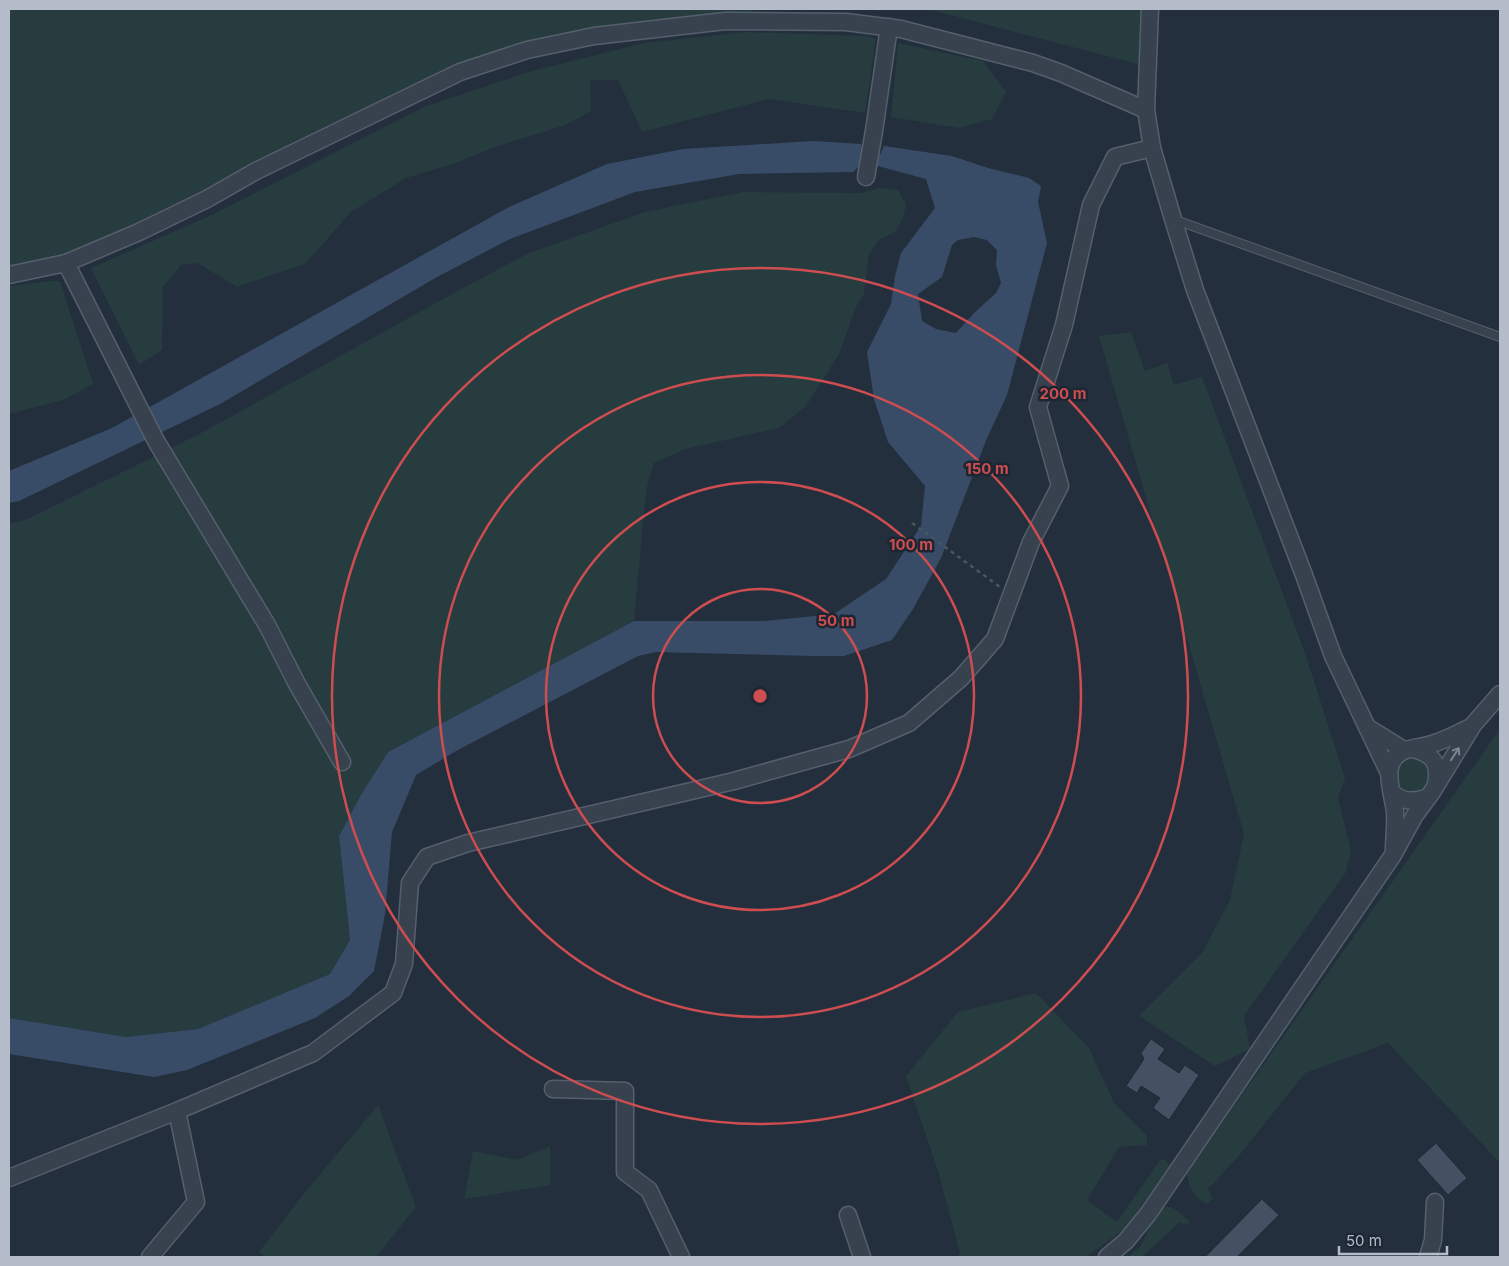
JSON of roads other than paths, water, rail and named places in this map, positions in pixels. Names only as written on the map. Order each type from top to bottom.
[{"type":"street","points":[[1150,9],[1146,110],[1152,148],[1195,290],[1333,656],[1389,773]]},
{"type":"street","points":[[9,275],[66,263],[139,232],[207,199],[256,171],[460,72],[528,50],[594,36],[725,20],[846,22],[889,27],[974,46],[1033,63],[1146,110]]},
{"type":"street","points":[[866,177],[889,27]]},
{"type":"street","points":[[9,1178],[177,1111],[313,1053],[393,994],[404,964],[410,883],[426,857],[468,843],[744,778],[849,749],[909,723],[961,678],[995,639],[1031,542],[1060,486],[1038,407],[1064,325],[1091,205],[1116,157],[1152,148]]},
{"type":"street","points":[[66,263],[156,441],[267,625],[297,684],[342,762]]},
{"type":"street","points":[[1107,1257],[1131,1235],[1148,1214],[1393,855],[1415,815],[1432,792],[1473,725],[1500,694]]},
{"type":"street","points":[[1393,855],[1395,812],[1389,783],[1389,773],[1390,766],[1395,757],[1408,750],[1450,738],[1473,725]]},
{"type":"street","points":[[1365,726],[1408,750],[1424,751],[1432,757],[1438,773],[1436,784]]},
{"type":"street","points":[[1392,793],[1399,799],[1415,801],[1426,798]]},
{"type":"street","points":[[553,1090],[625,1091],[625,1172],[649,1190],[680,1257]]},
{"type":"street","points":[[150,1257],[196,1202],[177,1111]]},
{"type":"street","points":[[1428,1257],[1433,1240],[1435,1202]]},
{"type":"street","points":[[848,1215],[862,1257]]},
{"type":"lane","points":[[1173,219],[1500,337]]},
{"type":"water","points":[[813,141],[861,144],[864,155],[880,155],[884,146],[952,156],[988,168],[1029,178],[1041,186],[1038,202],[1047,243],[1007,395],[987,438],[941,558],[913,609],[892,640],[844,656],[656,652],[638,656],[456,751],[416,775],[392,832],[385,914],[374,971],[349,996],[315,1018],[187,1070],[154,1077],[9,1054],[9,1018],[126,1037],[198,1029],[330,974],[350,940],[339,836],[361,795],[388,752],[634,621],[765,621],[834,614],[886,579],[921,526],[925,486],[888,442],[874,399],[867,352],[891,304],[901,253],[935,208],[926,179],[863,162],[853,172],[739,174],[635,192],[510,239],[437,277],[220,404],[19,501],[9,503],[9,471],[112,428],[509,207],[607,164],[683,149]],"holes":[[[974,237],[987,240],[997,250],[996,265],[1001,283],[996,293],[956,333],[936,329],[922,321],[918,294],[942,277],[952,245],[958,240]]]}]
